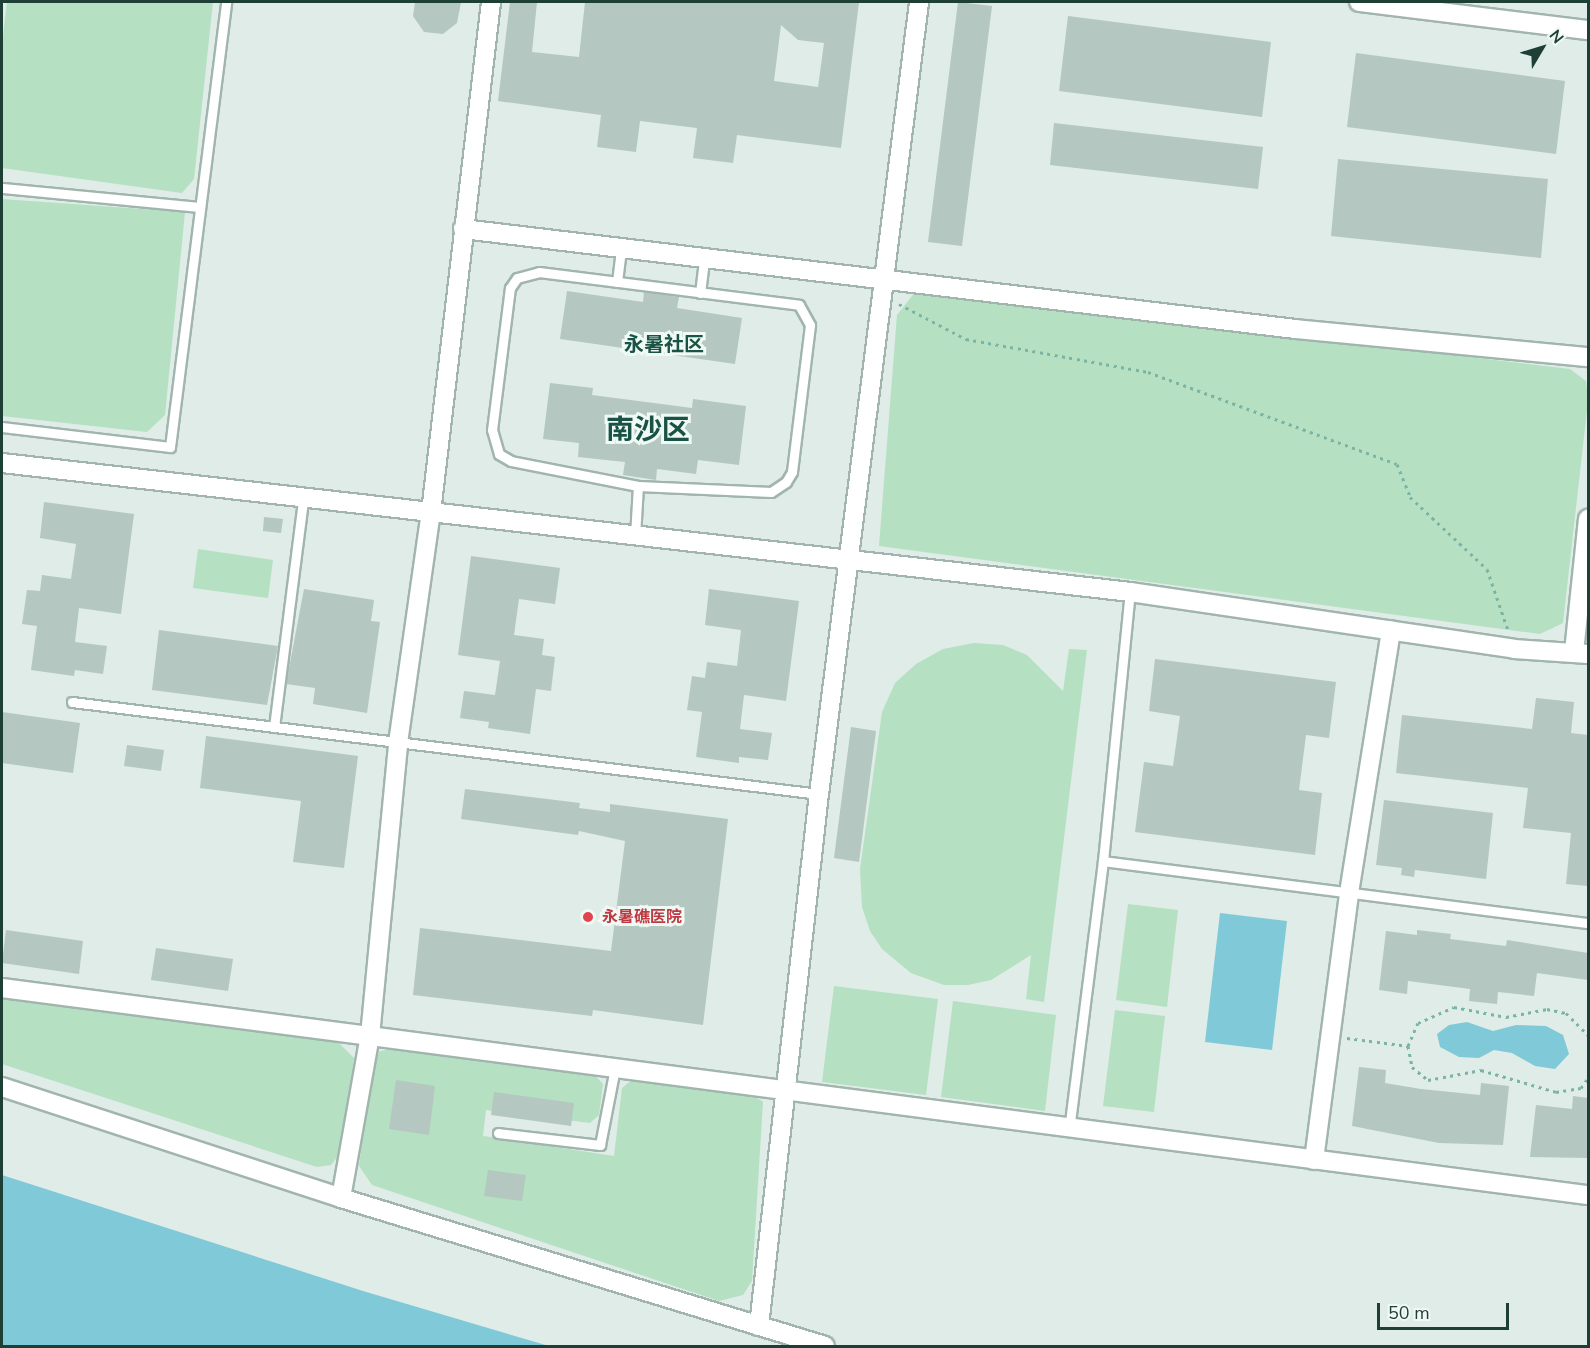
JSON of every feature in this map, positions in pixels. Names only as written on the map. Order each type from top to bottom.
[{"type":"street","points":[[341,1198],[370,1036],[398,743],[431,512],[491,2]]},
{"type":"street","points":[[759,1326],[819,795],[919,2]]},
{"type":"street","points":[[1359,2],[1588,30]]},
{"type":"street","points":[[463,229],[704,258],[883,287],[1295,330],[1588,357]]},
{"type":"street","points":[[2,463],[303,501],[431,512],[850,563],[1130,592],[1514,649],[1581,653],[1588,519]]},
{"type":"street","points":[[1314,1160],[1349,892],[1391,630]]},
{"type":"street","points":[[2,988],[786,1089],[1069,1130],[1588,1195]]},
{"type":"street","points":[[2,1087],[341,1198],[825,1347]]},
{"type":"lane","points":[[2,427],[170,447],[225,2]]},
{"type":"lane","points":[[2,188],[200,207]]},
{"type":"lane","points":[[617,282],[621,248]]},
{"type":"lane","points":[[700,293],[704,258]]},
{"type":"lane","points":[[539,272],[700,293],[799,305],[805,314],[810,325],[792,472],[786,482],[771,492],[638,486],[511,461],[499,454],[492,430],[510,288],[517,279],[539,272]]},
{"type":"lane","points":[[635,536],[638,486]]},
{"type":"lane","points":[[274,727],[303,501]]},
{"type":"lane","points":[[1069,1130],[1103,861],[1130,592]]},
{"type":"lane","points":[[72,702],[819,795]]},
{"type":"lane","points":[[1103,861],[1588,923]]},
{"type":"lane","points":[[498,1133],[600,1145],[615,1068]]},
{"type":"path","points":[[883,287],[966,339],[1148,372],[1397,464],[1410,497],[1487,569],[1514,649]]},
{"type":"path","points":[[1588,1035],[1578,1021],[1547,1009],[1506,1017],[1454,1007],[1418,1023],[1408,1046],[1412,1067],[1428,1080],[1481,1071],[1556,1092],[1581,1088],[1588,1078]]},
{"type":"path","points":[[1330,1035],[1408,1046]]},
{"type":"green space","points":[[7,2],[213,2],[194,179],[182,193],[2,168],[2,45]]},
{"type":"green space","points":[[2,199],[185,212],[165,415],[147,432],[2,416]]},
{"type":"green space","points":[[916,291],[1570,369],[1586,381],[1588,401],[1563,623],[1540,634],[879,546],[897,315]]},
{"type":"green space","points":[[198,549],[273,560],[268,598],[193,588]]},
{"type":"green space","points":[[974,643],[1003,645],[1027,655],[1063,691],[1069,649],[1087,650],[1044,1002],[1026,999],[1031,955],[991,980],[968,985],[944,985],[911,973],[882,949],[870,931],[862,907],[860,869],[882,712],[895,683],[916,664],[943,649]]},
{"type":"green space","points":[[1128,904],[1178,910],[1167,1007],[1116,1000]]},
{"type":"green space","points":[[834,986],[938,999],[926,1095],[822,1082]]},
{"type":"green space","points":[[2,999],[337,1041],[354,1058],[342,1151],[331,1165],[317,1167],[2,1064]]},
{"type":"green space","points":[[953,1001],[1056,1015],[1045,1111],[941,1097]]},
{"type":"green space","points":[[1115,1010],[1165,1016],[1154,1112],[1103,1106]]},
{"type":"green space","points":[[393,1049],[593,1073],[603,1084],[599,1115],[590,1123],[486,1110],[483,1136],[614,1156],[622,1088],[633,1079],[752,1094],[763,1102],[752,1281],[743,1295],[719,1301],[372,1185],[359,1166],[372,1062],[380,1051]]},
{"type":"water","points":[[1220,913],[1287,921],[1272,1050],[1205,1042]]},
{"type":"water","points":[[1467,1022],[1493,1031],[1516,1025],[1546,1026],[1563,1035],[1569,1054],[1555,1069],[1535,1066],[1512,1053],[1494,1050],[1479,1058],[1459,1057],[1440,1047],[1437,1034],[1449,1025]]},
{"type":"water","points":[[2,1175],[363,1291],[549,1346],[2,1346]]},
{"type":"building","points":[[415,2],[461,2],[457,23],[443,34],[424,32],[413,16]]},
{"type":"building","points":[[510,2],[537,2],[532,52],[579,57],[585,2],[859,2],[841,148],[737,135],[733,163],[693,158],[697,128],[640,121],[636,152],[597,147],[601,115],[498,101]],"holes":[[[781,25],[798,40],[824,43],[818,87],[774,81]]]},
{"type":"building","points":[[958,2],[992,6],[962,246],[928,242]]},
{"type":"building","points":[[1068,16],[1271,42],[1262,117],[1059,91]]},
{"type":"building","points":[[1356,53],[1565,81],[1556,154],[1347,127]]},
{"type":"building","points":[[1054,123],[1263,147],[1258,189],[1050,165]]},
{"type":"building","points":[[1338,159],[1548,179],[1541,258],[1331,236]]},
{"type":"building","points":[[567,291],[643,302],[644,292],[679,297],[677,308],[742,318],[735,364],[560,339]]},
{"type":"building","points":[[550,383],[593,388],[592,395],[692,408],[693,399],[746,406],[739,465],[698,460],[696,474],[657,469],[656,480],[623,475],[625,462],[578,457],[579,443],[543,439]]},
{"type":"building","points":[[44,502],[134,514],[121,614],[79,608],[75,642],[107,646],[103,674],[75,670],[74,676],[31,670],[37,626],[22,624],[27,590],[40,591],[42,575],[71,579],[76,544],[40,538]]},
{"type":"building","points":[[264,517],[283,519],[281,533],[263,531]]},
{"type":"building","points":[[471,556],[560,568],[555,604],[519,599],[514,635],[544,639],[542,655],[555,657],[551,691],[536,689],[530,734],[488,728],[489,722],[460,718],[464,691],[495,695],[500,661],[458,655]]},
{"type":"building","points":[[304,589],[374,600],[371,621],[380,622],[367,713],[313,704],[315,688],[286,684]]},
{"type":"building","points":[[709,589],[799,601],[786,701],[744,695],[740,729],[772,733],[768,760],[739,757],[739,763],[696,757],[702,712],[687,710],[692,676],[705,678],[707,662],[737,666],[741,630],[705,625]]},
{"type":"building","points":[[159,630],[278,646],[267,705],[152,690]]},
{"type":"building","points":[[1155,659],[1336,682],[1329,738],[1306,735],[1299,790],[1322,793],[1315,855],[1135,832],[1144,762],[1173,766],[1180,716],[1149,711]]},
{"type":"building","points":[[1536,698],[1574,702],[1571,733],[1588,735],[1588,886],[1566,884],[1571,833],[1523,828],[1528,788],[1396,773],[1402,715],[1532,729]]},
{"type":"building","points":[[2,712],[80,723],[73,773],[2,763]]},
{"type":"building","points":[[851,727],[876,731],[859,862],[834,858]]},
{"type":"building","points":[[206,736],[358,756],[344,868],[293,862],[301,801],[200,788]]},
{"type":"building","points":[[127,745],[164,750],[161,771],[124,766]]},
{"type":"building","points":[[465,789],[580,803],[579,808],[610,812],[610,804],[728,819],[703,1025],[593,1010],[592,1016],[413,995],[420,928],[611,951],[625,841],[579,831],[578,835],[461,819]]},
{"type":"building","points":[[1384,800],[1493,813],[1486,879],[1415,870],[1414,877],[1401,875],[1402,868],[1376,865]]},
{"type":"building","points":[[6,930],[83,941],[79,974],[2,963]]},
{"type":"building","points":[[1417,930],[1451,934],[1450,939],[1506,946],[1507,940],[1588,953],[1588,980],[1537,973],[1534,996],[1498,992],[1497,1004],[1469,1001],[1470,989],[1408,981],[1407,994],[1379,990],[1386,931],[1417,935]]},
{"type":"building","points":[[156,948],[233,959],[228,991],[151,980]]},
{"type":"building","points":[[1359,1067],[1386,1070],[1385,1083],[1421,1089],[1480,1095],[1481,1083],[1509,1086],[1503,1145],[1439,1143],[1352,1126]]},
{"type":"building","points":[[396,1080],[435,1086],[429,1135],[389,1129]]},
{"type":"building","points":[[494,1092],[574,1103],[571,1126],[491,1115]]},
{"type":"building","points":[[1573,1096],[1588,1098],[1588,1158],[1530,1157],[1536,1105],[1572,1109]]},
{"type":"building","points":[[488,1170],[526,1175],[522,1201],[484,1196]]},
{"type":"place","name":"永暑礁医院","points":[[588,917]]},
{"type":"district","name":"永暑社区","points":[[664,344]]},
{"type":"district","name":"南沙区","points":[[648,430]]}]
